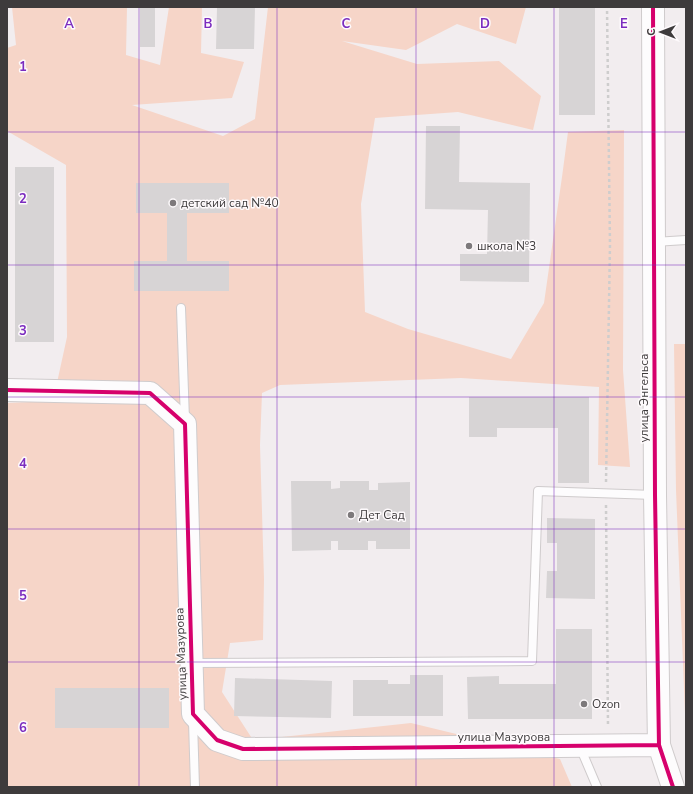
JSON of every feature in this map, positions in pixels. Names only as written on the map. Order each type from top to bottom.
[{"type":"street","name":"улица Энгельса","points":[[653,7],[655,495],[659,745],[672,787]]},
{"type":"street","points":[[7,390],[150,393],[185,424]]},
{"type":"street","name":"улица Мазурова","points":[[185,424],[193,714],[217,740],[243,749],[659,745]]},
{"type":"lane","points":[[654,242],[686,240]]},
{"type":"lane","points":[[181,308],[185,424]]},
{"type":"lane","points":[[192,663],[532,662],[538,491],[655,495]]},
{"type":"lane","points":[[193,714],[195,787]]},
{"type":"lane","points":[[580,746],[597,787]]},
{"type":"path","points":[[607,7],[610,245],[606,494],[608,746]]},
{"type":"shaded area","points":[[12,7],[127,7],[126,55],[160,65],[169,7],[202,7],[201,53],[244,62],[232,98],[132,105],[223,136],[255,119],[268,7],[526,7],[516,44],[457,24],[406,50],[342,41],[417,64],[499,61],[541,96],[533,130],[458,112],[375,118],[361,204],[365,312],[408,329],[511,359],[544,303],[568,132],[624,130],[623,370],[630,467],[598,465],[599,387],[461,378],[280,385],[262,393],[260,445],[264,579],[263,640],[230,643],[222,692],[253,740],[411,723],[560,759],[572,787],[7,787],[7,403],[53,401],[67,337],[66,165],[7,131],[7,48],[16,45]]},
{"type":"shaded area","points":[[674,344],[686,344],[686,738],[676,490]]},
{"type":"building","points":[[140,7],[155,7],[155,47],[140,47]]},
{"type":"building","points":[[217,7],[255,7],[254,49],[216,49]]},
{"type":"building","points":[[559,7],[595,7],[595,115],[559,115]]},
{"type":"building","points":[[426,126],[460,126],[459,182],[530,183],[529,282],[460,281],[460,254],[487,254],[488,210],[425,209]]},
{"type":"building","points":[[15,167],[54,167],[54,342],[15,342]]},
{"type":"building","points":[[136,183],[229,183],[229,213],[187,213],[187,261],[229,261],[229,291],[134,291],[134,261],[167,261],[167,213],[136,213]]},
{"type":"building","points":[[469,397],[589,397],[589,483],[558,483],[558,428],[497,428],[497,437],[469,437]]},
{"type":"building","name":"Дет Сад","points":[[291,481],[331,481],[331,489],[340,488],[340,481],[369,481],[369,490],[378,490],[378,483],[410,482],[410,549],[376,549],[376,541],[368,541],[368,550],[338,550],[338,541],[331,541],[331,550],[292,551]]},
{"type":"building","points":[[547,518],[595,519],[595,599],[546,598],[547,571],[557,571],[557,543],[547,543]]},
{"type":"building","points":[[556,629],[592,629],[592,719],[468,719],[467,677],[499,676],[499,684],[556,684]]},
{"type":"building","points":[[410,675],[443,675],[443,716],[353,716],[353,680],[388,680],[388,684],[410,684]]},
{"type":"building","points":[[235,678],[332,681],[331,718],[234,716]]},
{"type":"building","points":[[55,688],[169,688],[169,728],[55,728]]},
{"type":"cycle path","points":[[653,7],[655,495],[659,745],[673,787]]},
{"type":"cycle path","points":[[7,390],[150,393],[185,424],[193,714],[217,740],[243,749],[659,745]]},
{"type":"place","name":"детский сад №40","points":[[173,203]]},
{"type":"place","name":"школа №3","points":[[469,246]]},
{"type":"place","name":"Дет Сад","points":[[351,515]]},
{"type":"place","name":"Ozon","points":[[584,704]]}]
